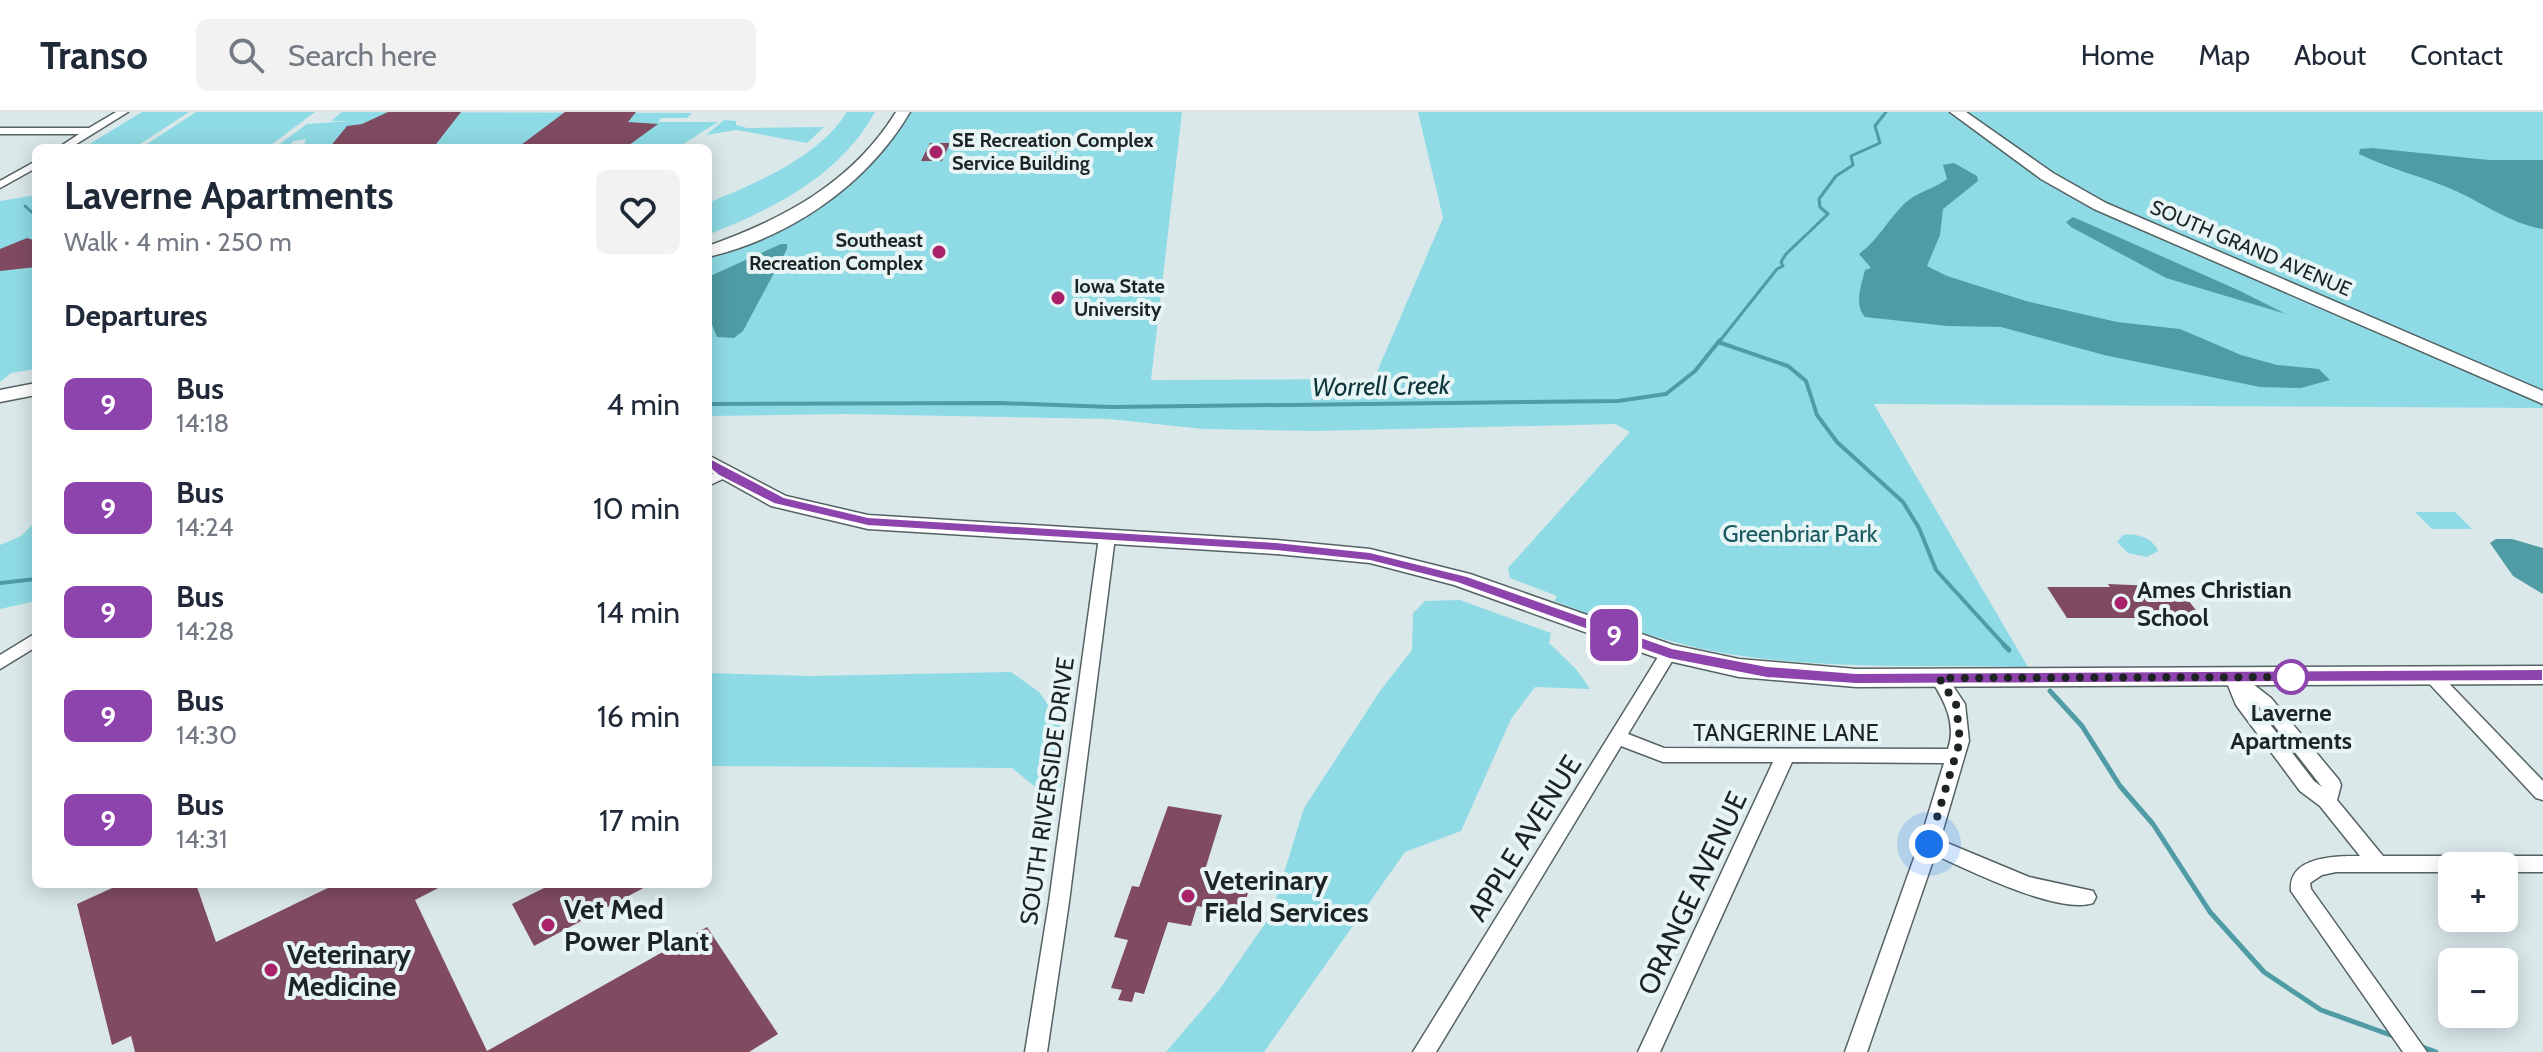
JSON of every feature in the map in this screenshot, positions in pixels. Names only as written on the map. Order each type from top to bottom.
[{"type":"main road","points":[[712,239],[768,215],[822,183],[855,156],[885,112]]},
{"type":"main road","points":[[712,250],[783,220],[839,186],[874,157],[893,132],[903,112]]},
{"type":"main road","name":"SOUTH GRAND AVENUE","points":[[1957,112],[2047,176],[2127,218],[2543,398]]},
{"type":"main road","points":[[0,385],[32,379]]},
{"type":"main road","points":[[0,396],[32,390]]},
{"type":"main road","points":[[713,472],[779,501],[868,522],[1323,551],[1408,564],[1462,579],[1669,653],[1739,668],[1802,675],[1939,678],[2543,675]]},
{"type":"street","points":[[70,144],[123,112]]},
{"type":"street","points":[[0,131],[91,131]]},
{"type":"street","points":[[0,185],[32,166]]},
{"type":"street","name":"SOUTH RIVERSIDE DRIVE","points":[[1036,1052],[1107,537]]},
{"type":"street","points":[[0,663],[32,642]]},
{"type":"street","name":"APPLE AVENUE","points":[[1424,1052],[1669,653]]},
{"type":"street","points":[[2431,675],[2543,793]]},
{"type":"street","points":[[1856,1052],[1929,844],[1960,741],[1956,704],[1939,678]]},
{"type":"street","points":[[2234,678],[2242,701],[2307,786],[2327,801],[2378,864]]},
{"type":"street","name":"TANGERINE LANE","points":[[1619,738],[1663,755],[1956,756]]},
{"type":"street","name":"ORANGE AVENUE","points":[[1649,1052],[1785,757]]},
{"type":"street","points":[[1929,844],[1998,873],[2068,896],[2086,897]]},
{"type":"street","points":[[2416,1052],[2301,891],[2300,880],[2306,871],[2317,865],[2543,864]]},
{"type":"green space","points":[[142,112],[189,112],[140,144],[90,144]]},
{"type":"green space","points":[[196,112],[315,112],[272,144],[147,144]]},
{"type":"green space","points":[[342,112],[692,113],[687,118],[661,118],[658,122],[718,122],[683,144],[304,144],[306,139],[280,144],[307,124],[352,121],[331,121]]},
{"type":"green space","points":[[847,112],[875,112],[843,155],[803,188],[757,214],[712,233],[712,201],[785,167],[820,143]]},
{"type":"green space","name":"Greenbriar Park","points":[[907,112],[1182,112],[1151,380],[1374,379],[1443,218],[1418,112],[2543,112],[2543,408],[1874,404],[2028,667],[1837,664],[1723,653],[1680,644],[1616,624],[1554,601],[1557,596],[1510,578],[1508,568],[1630,432],[1615,424],[1317,431],[1203,429],[1109,419],[844,414],[712,416],[712,252],[821,199],[871,162],[891,139]]},
{"type":"green space","points":[[724,120],[736,121],[736,125],[747,128],[824,127],[807,143],[737,130],[706,135]]},
{"type":"green space","points":[[32,196],[32,370],[11,373],[0,382],[0,201]]},
{"type":"green space","points":[[2415,512],[2455,512],[2472,529],[2432,529]]},
{"type":"green space","points":[[32,525],[32,602],[0,609],[0,545],[21,536]]},
{"type":"green space","points":[[2123,535],[2144,537],[2158,551],[2147,557],[2128,553],[2117,542]]},
{"type":"green space","points":[[1460,600],[1551,633],[1549,643],[1576,669],[1590,689],[1535,687],[1511,719],[1461,831],[1405,852],[1264,1052],[1166,1052],[1219,990],[1271,915],[1304,808],[1380,691],[1412,650],[1413,613],[1425,601]]},
{"type":"green space","points":[[1011,672],[1039,692],[1064,728],[1061,786],[1044,794],[1012,768],[712,766],[712,673],[810,676]]},
{"type":"shaded area","points":[[2360,149],[2489,160],[2543,160],[2543,229],[2521,223],[2446,187],[2359,154]]},
{"type":"shaded area","points":[[1954,163],[1977,176],[1978,181],[1943,209],[1940,235],[1927,266],[1947,276],[2026,301],[2117,322],[2180,329],[2241,355],[2277,365],[2319,369],[2330,380],[2301,388],[2260,387],[2104,355],[2001,327],[1947,326],[1865,317],[1859,295],[1865,270],[1871,268],[1859,254],[1909,200],[1947,179],[1943,165]]},
{"type":"shaded area","points":[[2073,217],[2286,314],[2166,278],[2071,227],[2066,222]]},
{"type":"shaded area","points":[[787,244],[743,331],[734,338],[717,337],[712,325],[712,275]]},
{"type":"shaded area","points":[[2496,539],[2512,539],[2543,548],[2543,594],[2513,576],[2490,543]]},
{"type":"building","points":[[388,112],[461,112],[436,144],[332,144],[347,126],[362,124]]},
{"type":"building","points":[[565,112],[636,112],[628,122],[658,124],[630,144],[522,144]]},
{"type":"building","name":"SE Recreation Complex Service Building","points":[[930,143],[950,143],[942,161],[921,161]]},
{"type":"building","points":[[27,238],[32,240],[32,267],[0,271],[0,249]]},
{"type":"building","name":"Ames Christian School","points":[[2108,584],[2178,587],[2202,618],[2067,618],[2047,587],[2110,587]]},
{"type":"building","name":"Veterinary Field Services","points":[[1168,806],[1222,815],[1204,873],[1251,882],[1242,914],[1197,906],[1191,926],[1168,922],[1144,994],[1135,992],[1132,1002],[1118,1000],[1122,990],[1111,988],[1128,940],[1114,937],[1132,886],[1139,887]]},
{"type":"building","name":"Veterinary Medicine","points":[[112,888],[197,888],[216,942],[328,888],[438,888],[415,900],[487,1051],[707,927],[778,1034],[749,1052],[135,1052],[131,1036],[112,1045],[77,904]]},
{"type":"building","name":"Vet Med Power Plant","points":[[544,888],[643,888],[534,946],[512,904]]},
{"type":"waterway","name":"Worrell Creek","points":[[1719,342],[1777,269],[1783,266],[1781,262],[1786,254],[1828,214],[1820,207],[1819,199],[1836,176],[1853,165],[1851,156],[1880,143],[1875,126],[1886,112]]},
{"type":"waterway","points":[[25,206],[32,212]]},
{"type":"waterway","name":"Worrell Creek","points":[[712,404],[1000,403],[1112,407],[1618,401],[1666,394],[1695,371],[1718,342]]},
{"type":"waterway","points":[[1718,342],[1788,366],[1806,381],[1817,415],[1837,442],[1903,502],[1919,528],[1936,570],[2006,647]]},
{"type":"waterway","name":"Worrell Creek","points":[[0,583],[32,579]]},
{"type":"waterway","points":[[2006,647],[2009,650]]},
{"type":"waterway","points":[[2050,691],[2082,726],[2120,786],[2153,824],[2210,912],[2264,972],[2321,1010],[2396,1037]]},
{"type":"waterway","points":[[2420,1046],[2436,1052]]},
{"type":"bus line","name":"9","points":[[712,464],[779,501],[868,522],[1276,547],[1370,556],[1462,579],[1669,653],[1767,672],[1856,678],[2543,675]]},
{"type":"place","name":"SE Recreation Complex Service Building","points":[[936,152]]},
{"type":"place","name":"Southeast Recreation Complex","points":[[939,252]]},
{"type":"place","name":"Iowa State University","points":[[1058,298]]},
{"type":"place","name":"Ames Christian School","points":[[2121,603]]},
{"type":"place","name":"Laverne Apartments","points":[[2291,677]]},
{"type":"place","name":"Veterinary Field Services","points":[[1188,896]]},
{"type":"place","name":"Vet Med Power Plant","points":[[548,925]]},
{"type":"place","name":"Veterinary Medicine","points":[[271,970]]},
{"type":"route","points":[[1929,844],[1960,741],[1956,704],[1939,678],[2291,677]]}]
